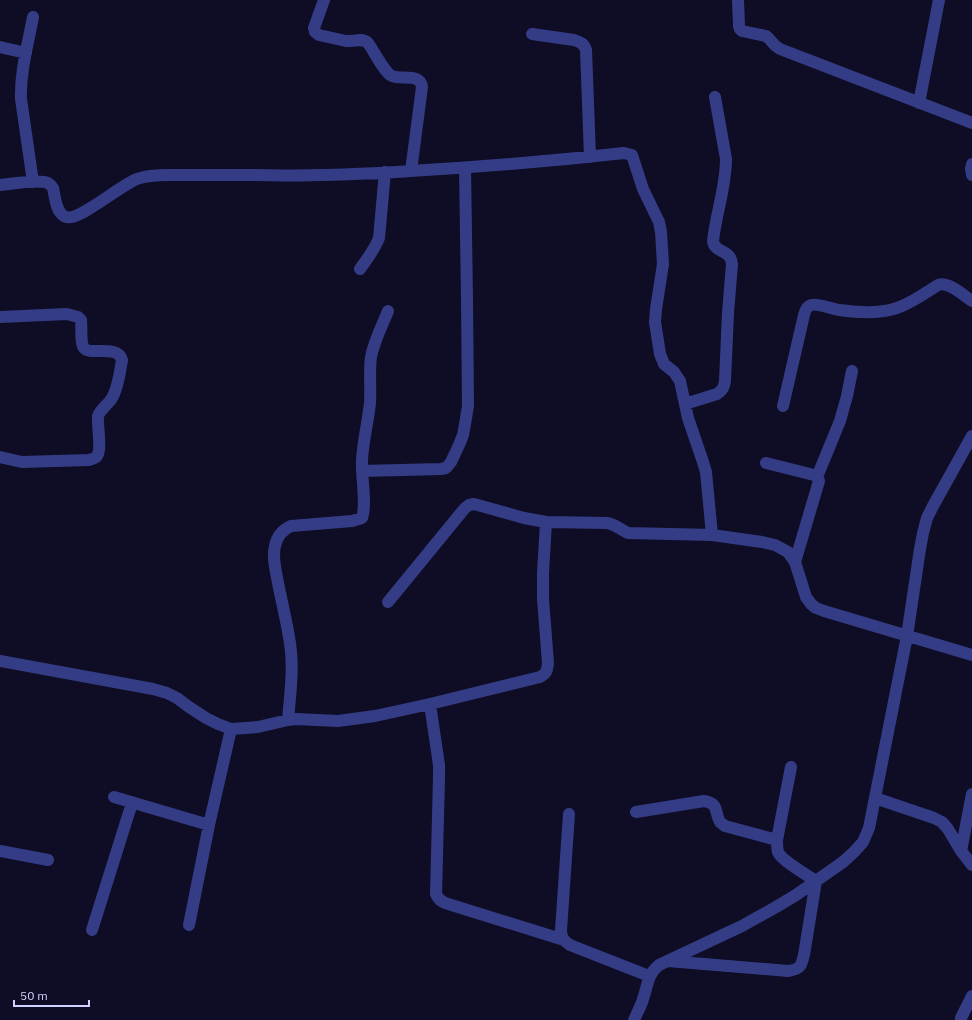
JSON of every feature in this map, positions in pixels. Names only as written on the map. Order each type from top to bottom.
[{"type":"street","points":[[324,0],[314,28],[318,35],[350,42],[366,40],[385,69],[390,74],[397,78],[420,80],[422,83],[411,171]]},
{"type":"street","points":[[738,0],[739,26],[742,31],[766,36],[780,49],[972,123]]},
{"type":"street","points":[[919,103],[939,0]]},
{"type":"street","points":[[33,17],[21,88],[21,99],[33,182]]},
{"type":"street","points":[[532,34],[574,40],[584,45],[586,50],[590,157]]},
{"type":"street","points":[[0,47],[26,53]]},
{"type":"street","points":[[685,404],[717,394],[724,387],[725,381],[732,259],[729,255],[717,249],[713,241],[723,194],[726,169],[726,159],[715,97]]},
{"type":"street","points":[[0,185],[33,182],[43,182],[51,185],[62,215],[67,218],[74,218],[129,183],[147,177],[167,175],[225,174],[315,175],[411,171],[464,168],[624,153],[632,155],[658,222],[662,244],[663,264],[656,309],[656,328],[662,360],[664,364],[678,376],[682,386],[688,418],[704,462],[712,535]]},
{"type":"street","points":[[972,164],[972,174]]},
{"type":"street","points":[[362,470],[441,470],[446,468],[451,462],[463,435],[468,406],[464,168]]},
{"type":"street","points":[[360,269],[379,238],[385,172]]},
{"type":"street","points":[[783,406],[804,315],[808,307],[811,305],[838,310],[882,312],[908,305],[938,285],[942,284],[950,287],[972,301]]},
{"type":"street","points":[[288,720],[291,678],[290,645],[274,562],[274,546],[278,536],[284,529],[291,526],[352,521],[362,518],[364,508],[362,470],[363,447],[370,402],[371,357],[388,311]]},
{"type":"street","points":[[0,317],[67,314],[78,317],[81,320],[82,344],[86,350],[112,352],[121,356],[122,360],[112,398],[100,411],[98,416],[99,452],[94,459],[22,462],[0,457]]},
{"type":"street","points":[[795,562],[818,486],[819,481],[817,477],[844,410],[852,371]]},
{"type":"street","points":[[634,1020],[643,999],[649,976],[653,969],[659,964],[742,926],[796,895],[843,862],[863,842],[868,828],[907,636],[920,549],[927,518],[972,436]]},
{"type":"street","points":[[766,463],[817,477]]},
{"type":"street","points":[[388,602],[465,508],[474,504],[524,518],[546,522],[607,522],[624,531],[634,534],[712,535],[775,545],[788,552],[795,562],[806,597],[816,608],[824,612],[972,655]]},
{"type":"street","points":[[1,664],[153,689],[177,698],[218,724],[231,729],[258,727],[288,720],[304,719],[338,721],[375,716],[540,677],[545,674],[548,663],[543,599],[546,522]]},
{"type":"street","points":[[430,704],[439,778],[436,894],[438,898],[440,901],[445,903],[564,940]]},
{"type":"street","points":[[189,925],[209,825],[231,729]]},
{"type":"street","points":[[791,767],[777,840],[777,848],[781,857],[816,881]]},
{"type":"street","points":[[961,851],[972,794]]},
{"type":"street","points":[[114,797],[209,825]]},
{"type":"street","points":[[874,798],[942,822],[972,865]]},
{"type":"street","points":[[636,812],[704,801],[709,802],[715,807],[720,821],[725,826],[777,840]]},
{"type":"street","points":[[92,930],[132,803]]},
{"type":"street","points":[[569,814],[561,936],[570,945],[649,976]]},
{"type":"street","points":[[0,851],[48,860]]},
{"type":"street","points":[[667,961],[788,971],[796,970],[802,963],[816,881]]},
{"type":"street","points":[[962,1018],[972,996]]}]
